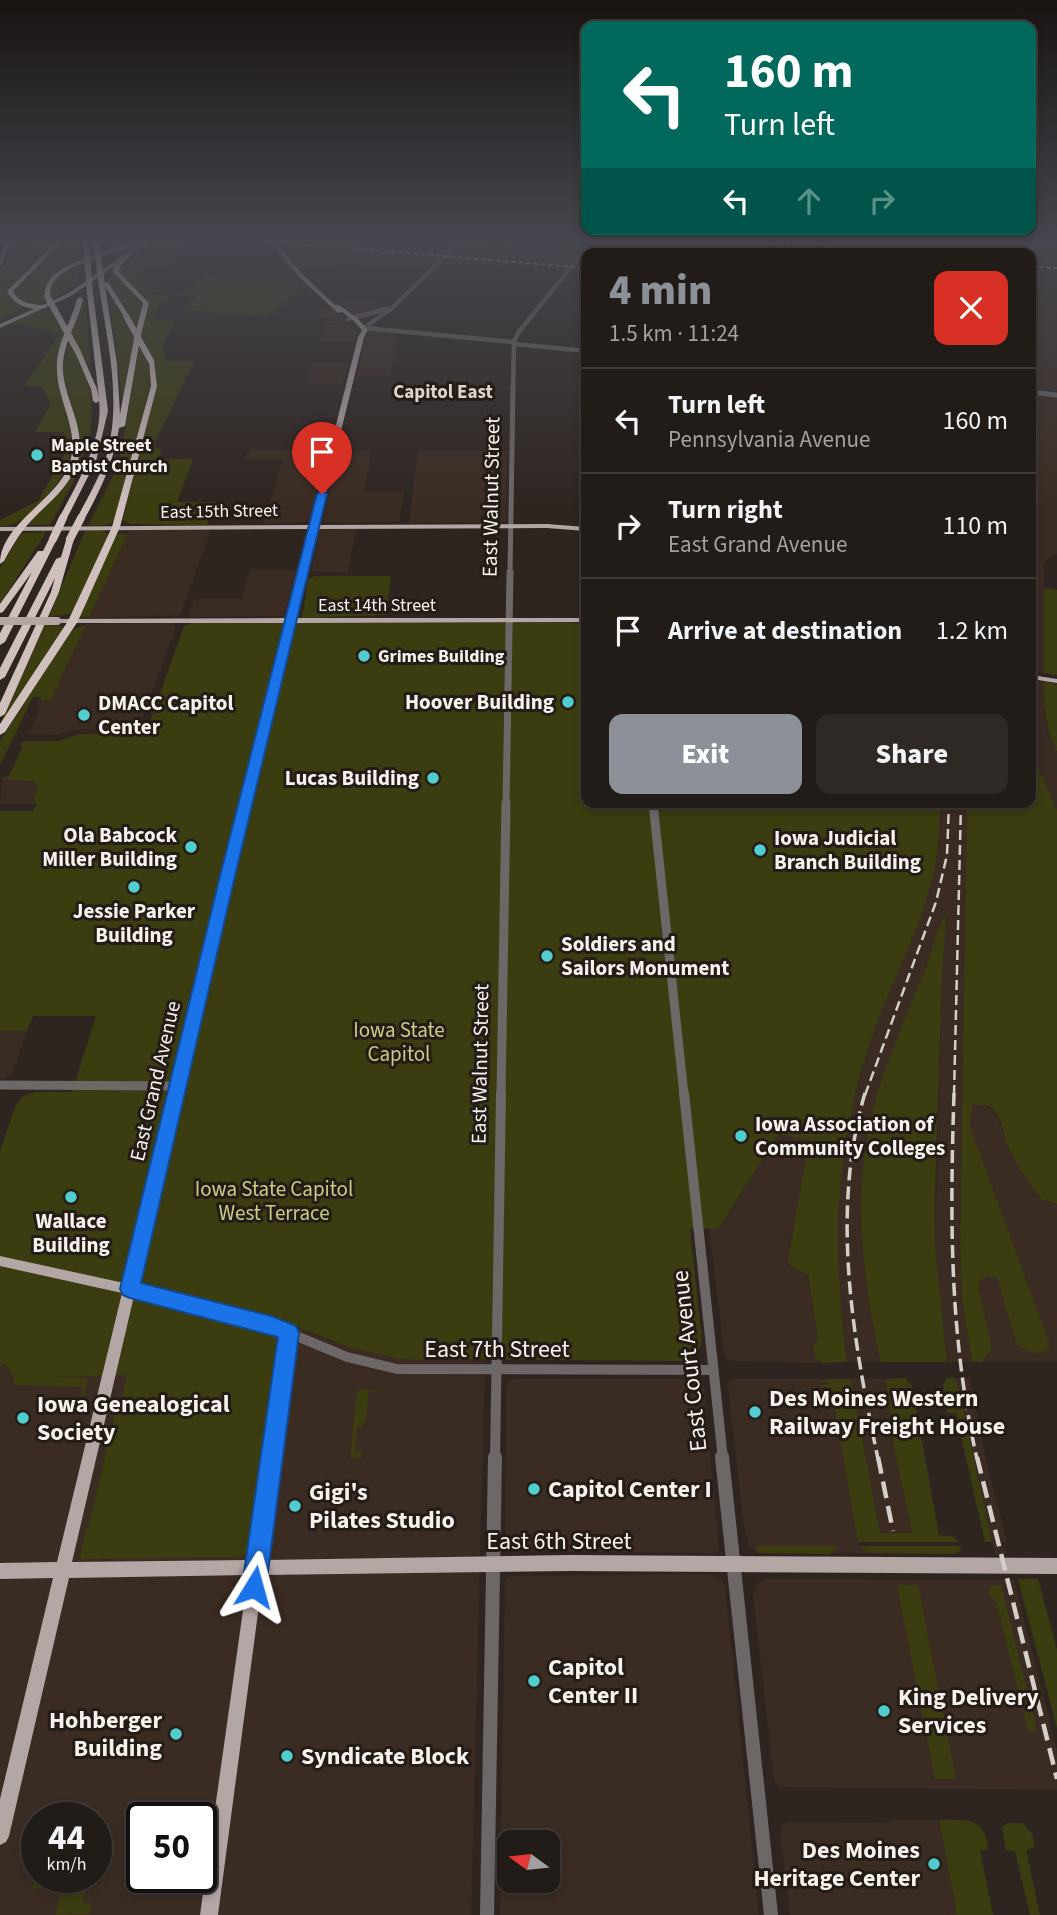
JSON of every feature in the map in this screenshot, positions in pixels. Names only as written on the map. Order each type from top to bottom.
[{"type":"highway","points":[[66,330],[94,389],[97,443]]},
{"type":"highway","points":[[0,562],[20,528],[59,488],[72,466],[77,436],[62,382],[60,357],[71,330]]},
{"type":"highway","points":[[0,642],[87,475],[97,443],[104,411],[94,330]]},
{"type":"highway","points":[[109,330],[116,395],[114,442]]},
{"type":"highway","points":[[0,732],[74,621],[116,527],[154,386],[151,361],[135,330]]},
{"type":"highway","points":[[0,677],[103,476],[114,442],[121,430],[140,330]]},
{"type":"highway","points":[[0,714],[55,593],[70,539]]},
{"type":"highway","points":[[0,610],[29,568],[52,541]]},
{"type":"main road","name":"East Grand Avenue","points":[[0,1836],[177,1086],[362,330]]},
{"type":"main road","name":"East 15th Street","points":[[0,529],[314,526],[581,529]]},
{"type":"main road","name":"East 14th Street","points":[[0,621],[581,620]]},
{"type":"main road","points":[[1036,676],[1057,679]]},
{"type":"main road","points":[[0,1261],[130,1289],[271,1325],[289,1333],[209,1915]]},
{"type":"main road","name":"East 6th Street","points":[[0,1571],[492,1564],[1057,1566]]},
{"type":"street","points":[[386,330],[581,350]]},
{"type":"street","points":[[514,343],[519,330]]},
{"type":"street","name":"East Walnut Street","points":[[486,1915],[514,343]]},
{"type":"street","points":[[1036,393],[1057,395]]},
{"type":"street","name":"East Court Avenue","points":[[654,808],[771,1915]]},
{"type":"street","points":[[0,1085],[177,1086]]},
{"type":"street","name":"East 7th Street","points":[[289,1333],[347,1357],[397,1369],[712,1370]]},
{"type":"shaded area","points":[[323,330],[355,330],[355,341],[320,341]]},
{"type":"shaded area","points":[[1036,330],[1057,330],[1057,391],[1036,389]]},
{"type":"shaded area","points":[[368,331],[398,331],[390,377],[356,376]]},
{"type":"shaded area","points":[[313,363],[349,363],[342,383],[307,383]]},
{"type":"shaded area","points":[[1036,395],[1057,397],[1057,554],[1048,558],[1044,565],[1044,673],[1036,672]]},
{"type":"shaded area","points":[[250,450],[327,450],[308,522],[263,524],[283,459],[243,459]]},
{"type":"shaded area","points":[[372,450],[364,491],[404,491],[399,522],[323,523],[338,452]]},
{"type":"shaded area","points":[[418,451],[508,451],[506,522],[409,523]]},
{"type":"shaded area","points":[[356,529],[348,573],[311,571],[320,530]]},
{"type":"shaded area","points":[[129,530],[211,530],[180,615],[88,618]]},
{"type":"shaded area","points":[[250,570],[296,570],[284,616],[188,617],[194,599],[241,599]]},
{"type":"shaded area","points":[[171,623],[176,627],[139,727],[69,730],[59,735],[24,734],[30,731],[41,708],[37,706],[40,699],[55,700],[52,698],[86,624]]},
{"type":"shaded area","points":[[1036,681],[1044,682],[1044,716],[1049,737],[1057,752],[1057,810],[1036,764]]},
{"type":"shaded area","points":[[2,779],[48,779],[37,804],[0,804]]},
{"type":"shaded area","points":[[940,808],[967,808],[960,1247],[962,1299],[972,1362],[947,1362],[935,1245],[946,919],[943,918],[888,1063],[864,1167],[863,1218],[867,1278],[881,1362],[847,1362],[837,1271],[839,1178],[847,1124],[875,1027],[914,932],[939,846]]},
{"type":"shaded area","points":[[0,1031],[27,1031],[12,1074],[4,1079],[0,1079]]},
{"type":"shaded area","points":[[979,1104],[993,1109],[1008,1148],[1038,1196],[1048,1203],[1057,1204],[1057,1362],[982,1362],[988,1357],[979,1282],[988,1276],[997,1278],[1018,1345],[1049,1342],[970,1126],[972,1107]]},
{"type":"shaded area","points":[[779,1134],[809,1139],[797,1215],[789,1245],[807,1275],[819,1342],[818,1361],[822,1363],[731,1361],[726,1358],[724,1352],[709,1228],[720,1228]]},
{"type":"shaded area","points":[[281,1321],[330,1341],[389,1357],[485,1361],[471,1915],[0,1915],[0,1365],[9,1368],[15,1377],[127,1375],[85,1533],[103,1561],[106,1558],[243,1556],[251,1550],[255,1529],[252,1523]]},
{"type":"shaded area","points":[[956,1378],[970,1378],[986,1461],[1007,1542],[1000,1543],[1006,1554],[995,1554]]},
{"type":"shaded area","points":[[693,1379],[701,1382],[704,1386],[719,1550],[714,1553],[507,1551],[506,1390],[508,1381]]},
{"type":"shaded area","points":[[825,1379],[820,1385],[831,1387],[859,1546],[869,1553],[762,1553],[750,1548],[744,1527],[728,1389],[730,1381]]},
{"type":"shaded area","points":[[851,1379],[886,1379],[894,1448],[912,1533],[880,1534]]},
{"type":"shaded area","points":[[709,1574],[721,1578],[725,1586],[759,1915],[500,1915],[500,1894],[560,1894],[560,1830],[501,1830],[505,1580],[511,1576]]},
{"type":"shaded area","points":[[767,1579],[1014,1580],[1057,1750],[1057,1790],[779,1787],[774,1779],[753,1594],[757,1584]]},
{"type":"shaded area","points":[[893,1820],[939,1820],[957,1915],[790,1915],[780,1833],[783,1824],[889,1823]]},
{"type":"green space","points":[[48,330],[63,330],[66,335],[59,351],[57,365],[71,437],[68,462],[55,486],[30,514],[21,521],[0,527],[0,520],[38,501],[67,450],[56,448],[65,432],[35,432],[51,404],[41,386],[24,386],[61,333]]},
{"type":"green space","points":[[72,330],[88,330],[91,370],[71,335]]},
{"type":"green space","points":[[113,330],[132,330],[135,335],[122,397]]},
{"type":"green space","points":[[142,330],[170,330],[162,345],[166,361],[194,361],[153,447],[162,450],[158,459],[193,459],[177,502],[215,502],[207,525],[131,524],[123,520],[156,381],[154,361],[141,335]]},
{"type":"green space","points":[[69,341],[88,380],[91,400],[89,438],[77,474],[50,525],[28,525],[61,489],[78,452],[80,437],[62,370]]},
{"type":"green space","points":[[139,342],[149,366],[150,386],[115,521],[107,525],[88,526],[113,476],[122,449]]},
{"type":"green space","points":[[102,530],[109,535],[73,613],[49,617],[85,531]]},
{"type":"green space","points":[[46,532],[0,604],[0,568],[19,536]]},
{"type":"green space","points":[[128,533],[89,617],[79,617],[117,534]]},
{"type":"green space","points":[[315,576],[391,576],[386,615],[302,618],[308,579]]},
{"type":"green space","points":[[1044,588],[1057,590],[1057,675],[1044,673]]},
{"type":"green space","name":"Iowa State Capitol","points":[[192,623],[581,623],[581,808],[940,808],[937,851],[930,887],[917,928],[876,1026],[862,1069],[844,1152],[838,1233],[847,1362],[822,1363],[814,1355],[814,1344],[818,1341],[808,1275],[791,1266],[788,1260],[809,1140],[779,1134],[719,1228],[690,1229],[702,1341],[692,1357],[685,1361],[400,1359],[349,1347],[281,1321],[252,1523],[255,1539],[248,1554],[234,1557],[80,1559],[127,1375],[42,1377],[88,1378],[81,1409],[71,1409],[79,1407],[83,1387],[14,1385],[14,1376],[5,1365],[0,1365],[0,1151],[16,1105],[23,1096],[36,1092],[72,1092],[96,1016],[33,1016],[27,1031],[0,1031],[0,811],[33,811],[37,804],[32,801],[38,801],[33,800],[39,787],[33,781],[2,779],[9,776],[23,746],[19,744],[25,741],[59,741],[80,734],[146,733],[184,626]]},
{"type":"green space","points":[[45,625],[61,626],[63,629],[0,724]]},
{"type":"green space","points":[[86,625],[57,686],[62,687],[56,688],[52,697],[55,700],[33,697],[0,765],[0,741],[72,629]]},
{"type":"green space","points":[[1044,682],[1057,684],[1057,752],[1046,718]]},
{"type":"green space","points":[[1036,764],[1057,810],[1057,1204],[1042,1200],[1029,1182],[1009,1149],[999,1117],[993,1109],[983,1105],[972,1106],[970,1126],[1049,1342],[1048,1351],[1035,1353],[1017,1345],[997,1278],[988,1276],[979,1282],[979,1290],[992,1349],[982,1362],[972,1362],[962,1299],[960,1247],[967,808],[1036,808]]},
{"type":"green space","points":[[944,917],[935,1245],[947,1362],[881,1362],[869,1302],[862,1240],[862,1178],[866,1147],[882,1080]]},
{"type":"green space","points":[[905,1378],[912,1386],[939,1535],[952,1536],[960,1542],[858,1542],[831,1388],[820,1385],[831,1383],[820,1382],[825,1379],[851,1379],[880,1533],[912,1533],[894,1448],[886,1379]]},
{"type":"green space","points":[[947,1378],[956,1378],[992,1542],[985,1542],[956,1413],[947,1413],[943,1385]]},
{"type":"green space","points":[[410,1389],[369,1391],[366,1421],[357,1429],[355,1452],[362,1452],[361,1458],[350,1458],[357,1390]]},
{"type":"green space","points":[[755,1546],[838,1548],[830,1554],[758,1553]]},
{"type":"green space","points":[[859,1546],[961,1546],[960,1551],[954,1554],[869,1553]]},
{"type":"green space","points":[[1018,1579],[1038,1579],[1057,1650],[1057,1728]]},
{"type":"green space","points":[[897,1585],[918,1585],[956,1779],[935,1779]]},
{"type":"green space","points":[[991,1585],[1001,1585],[1037,1731],[1028,1731],[998,1609],[994,1608],[998,1603],[988,1595]]},
{"type":"green space","points":[[939,1820],[965,1820],[978,1825],[983,1831],[988,1849],[980,1851],[993,1915],[949,1915],[957,1914]]},
{"type":"green space","points":[[1007,1823],[1023,1823],[1032,1834],[1035,1847],[1026,1850],[1040,1915],[1030,1915],[1015,1851],[1006,1850],[1002,1827]]},
{"type":"green space","points":[[60,1893],[85,1893],[83,1903],[92,1903],[89,1914],[56,1915]]},
{"type":"railway","points":[[865,1095],[936,902],[947,855],[949,808]]},
{"type":"railway","points":[[954,1095],[961,808]]},
{"type":"railway","points":[[865,1093],[854,1138],[847,1230],[849,1276],[860,1368],[878,1459]]},
{"type":"railway","points":[[954,1093],[952,1231],[956,1322],[977,1459]]},
{"type":"railway","points":[[878,1457],[893,1531]]},
{"type":"railway","points":[[977,1457],[1057,1779]]},
{"type":"place","name":"Maple Street Baptist Church","points":[[37,455]]},
{"type":"place","name":"Grimes Building","points":[[364,656]]},
{"type":"place","name":"Hoover Building","points":[[568,702]]},
{"type":"place","name":"DMACC Capitol Center","points":[[84,715]]},
{"type":"place","name":"Lucas Building","points":[[433,778]]},
{"type":"place","name":"Ola Babcock Miller Building","points":[[191,847]]},
{"type":"place","name":"Iowa Judicial Branch Building","points":[[760,850]]},
{"type":"place","name":"Jessie Parker Building","points":[[134,887]]},
{"type":"place","name":"Soldiers and Sailors Monument","points":[[547,956]]},
{"type":"place","name":"Iowa Association of Community Colleges","points":[[741,1136]]},
{"type":"place","name":"Wallace Building","points":[[71,1197]]},
{"type":"place","name":"Des Moines Western Railway Freight House","points":[[755,1412]]},
{"type":"place","name":"Iowa Genealogical Society","points":[[23,1418]]},
{"type":"place","name":"Capitol Center I","points":[[534,1489]]},
{"type":"place","name":"Gigi's Pilates Studio","points":[[295,1506]]},
{"type":"place","name":"Capitol Center II","points":[[534,1681]]},
{"type":"place","name":"King Delivery Services","points":[[884,1711]]},
{"type":"place","name":"Hohberger Building","points":[[176,1734]]},
{"type":"place","name":"Syndicate Block","points":[[287,1756]]},
{"type":"place","name":"Des Moines Heritage Center","points":[[934,1864]]},
{"type":"district","name":"Capitol East","points":[[443,391]]},
{"type":"route","points":[[254,1587],[289,1333],[271,1325],[130,1289],[226,880],[322,494]]},
{"type":"park label","name":"Iowa State Capitol West Terrace","points":[[274,1201]]}]
